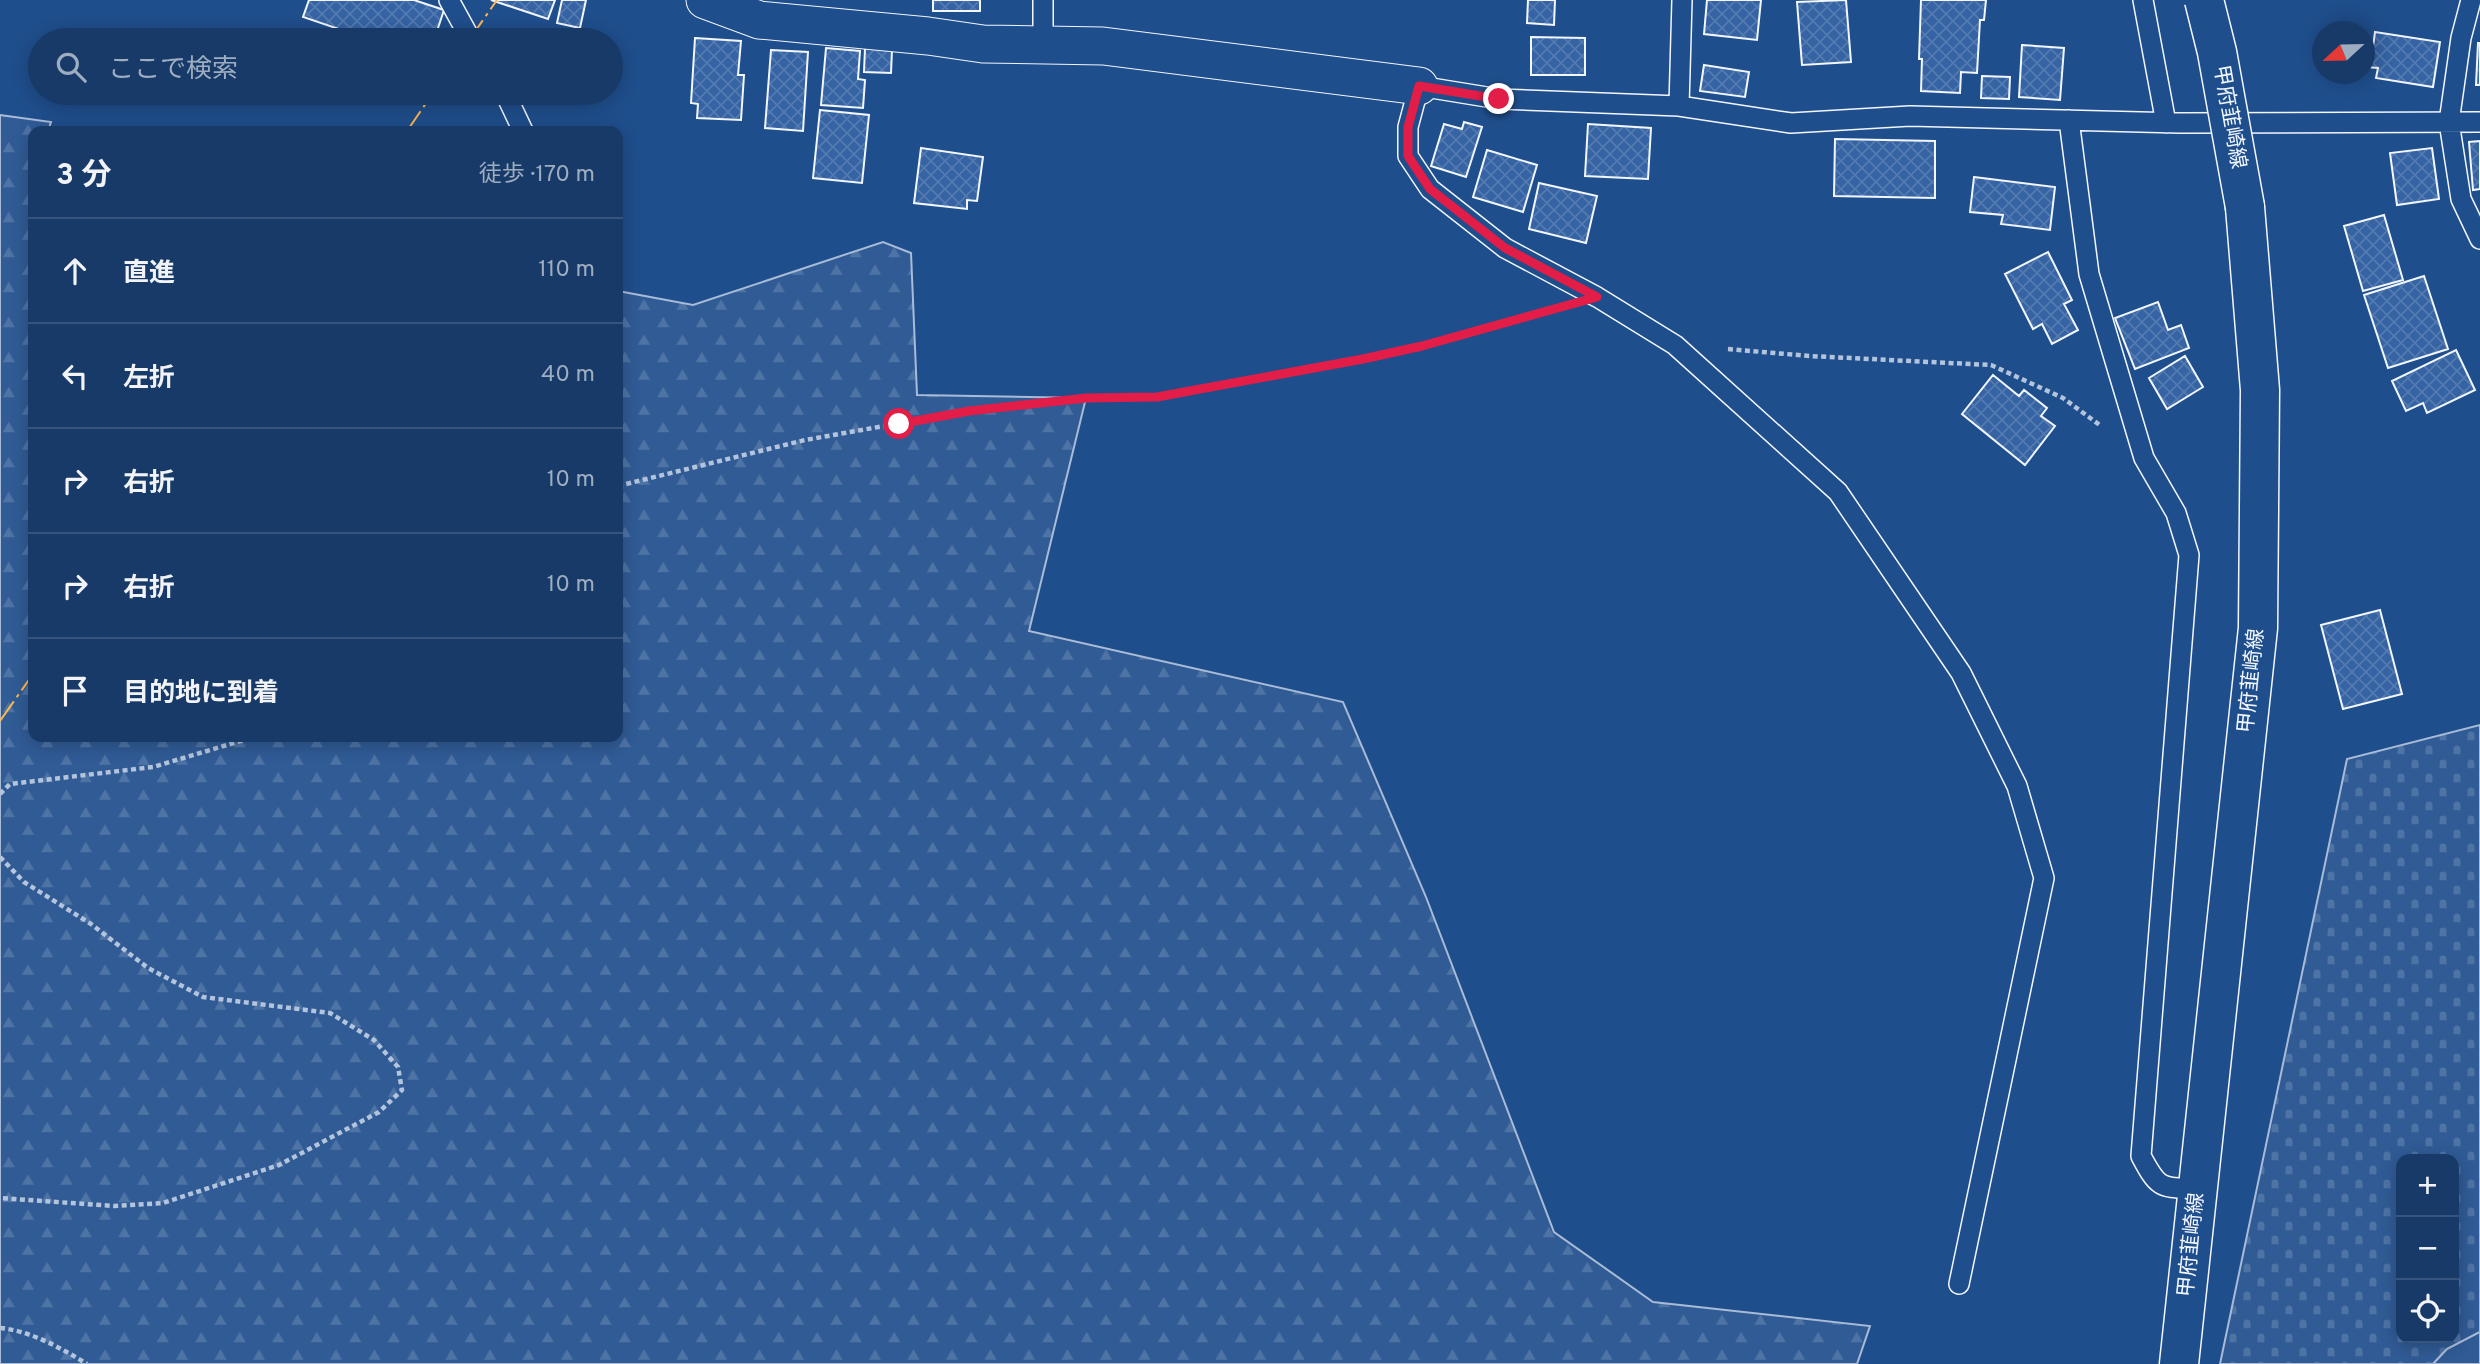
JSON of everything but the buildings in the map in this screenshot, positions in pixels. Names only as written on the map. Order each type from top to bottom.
[{"type":"main road","name":"甲府韮崎線","points":[[2179,1364],[2258,628],[2260,390],[2245,207],[2217,52],[2204,0]]},
{"type":"street","points":[[705,0],[759,20],[983,44],[1102,46],[1419,86]]},
{"type":"lane","points":[[449,0],[464,28]]},
{"type":"lane","points":[[1042,0],[1043,45]]},
{"type":"lane","points":[[1679,106],[1682,0]]},
{"type":"lane","points":[[2143,0],[2166,123]]},
{"type":"lane","points":[[2471,0],[2461,38],[2448,122],[2461,199],[2480,239]]},
{"type":"lane","points":[[1959,1284],[2044,878],[2017,786],[1961,673],[1838,492],[1675,345],[1597,297],[1505,248],[1430,189],[1408,156],[1408,127],[1419,86],[1499,99],[1679,106],[1791,123],[1910,116],[2166,123],[2480,122]]},
{"type":"lane","points":[[511,105],[521,126]]},
{"type":"lane","points":[[2070,120],[2089,274],[2144,458],[2176,513],[2189,555],[2141,1156],[2154,1179],[2164,1187],[2198,1189]]},
{"type":"path","points":[[623,485],[806,440],[969,411],[1086,398],[1157,397],[1363,359],[1422,346],[1597,297]]},
{"type":"path","points":[[1675,345],[1809,356],[1991,365],[2063,398],[2144,458]]},
{"type":"path","points":[[0,794],[10,784],[153,767],[237,742]]},
{"type":"path","points":[[0,857],[24,882],[91,924],[148,968],[203,998],[330,1013],[374,1040],[398,1067],[402,1090],[379,1112],[278,1165],[163,1203],[114,1206],[0,1198]]},
{"type":"path","points":[[0,1328],[15,1330],[65,1350],[88,1364]]},
{"type":"green space","points":[[0,115],[51,122],[50,126],[28,126],[28,742],[623,742],[623,292],[693,305],[883,242],[911,253],[917,395],[1086,398],[1029,631],[1343,702],[1426,897],[1554,1232],[1653,1302],[1870,1326],[1857,1364],[0,1364]]},
{"type":"green space","points":[[2480,725],[2480,1332],[2459,1343],[2459,1154],[2396,1154],[2396,1343],[2459,1343],[2447,1349],[2433,1364],[2220,1364],[2347,759]]},
{"type":"shaded area","points":[[2480,1332],[2480,1364],[2433,1364],[2447,1349]]},
{"type":"power","points":[[477,28],[497,0]]},
{"type":"power","points":[[410,126],[425,105]]},
{"type":"power","points":[[0,721],[28,681]]},
{"type":"route","points":[[899,424],[969,411],[1086,398],[1157,397],[1422,346],[1597,297],[1505,248],[1430,189],[1408,156],[1408,127],[1419,86],[1499,99]]}]
